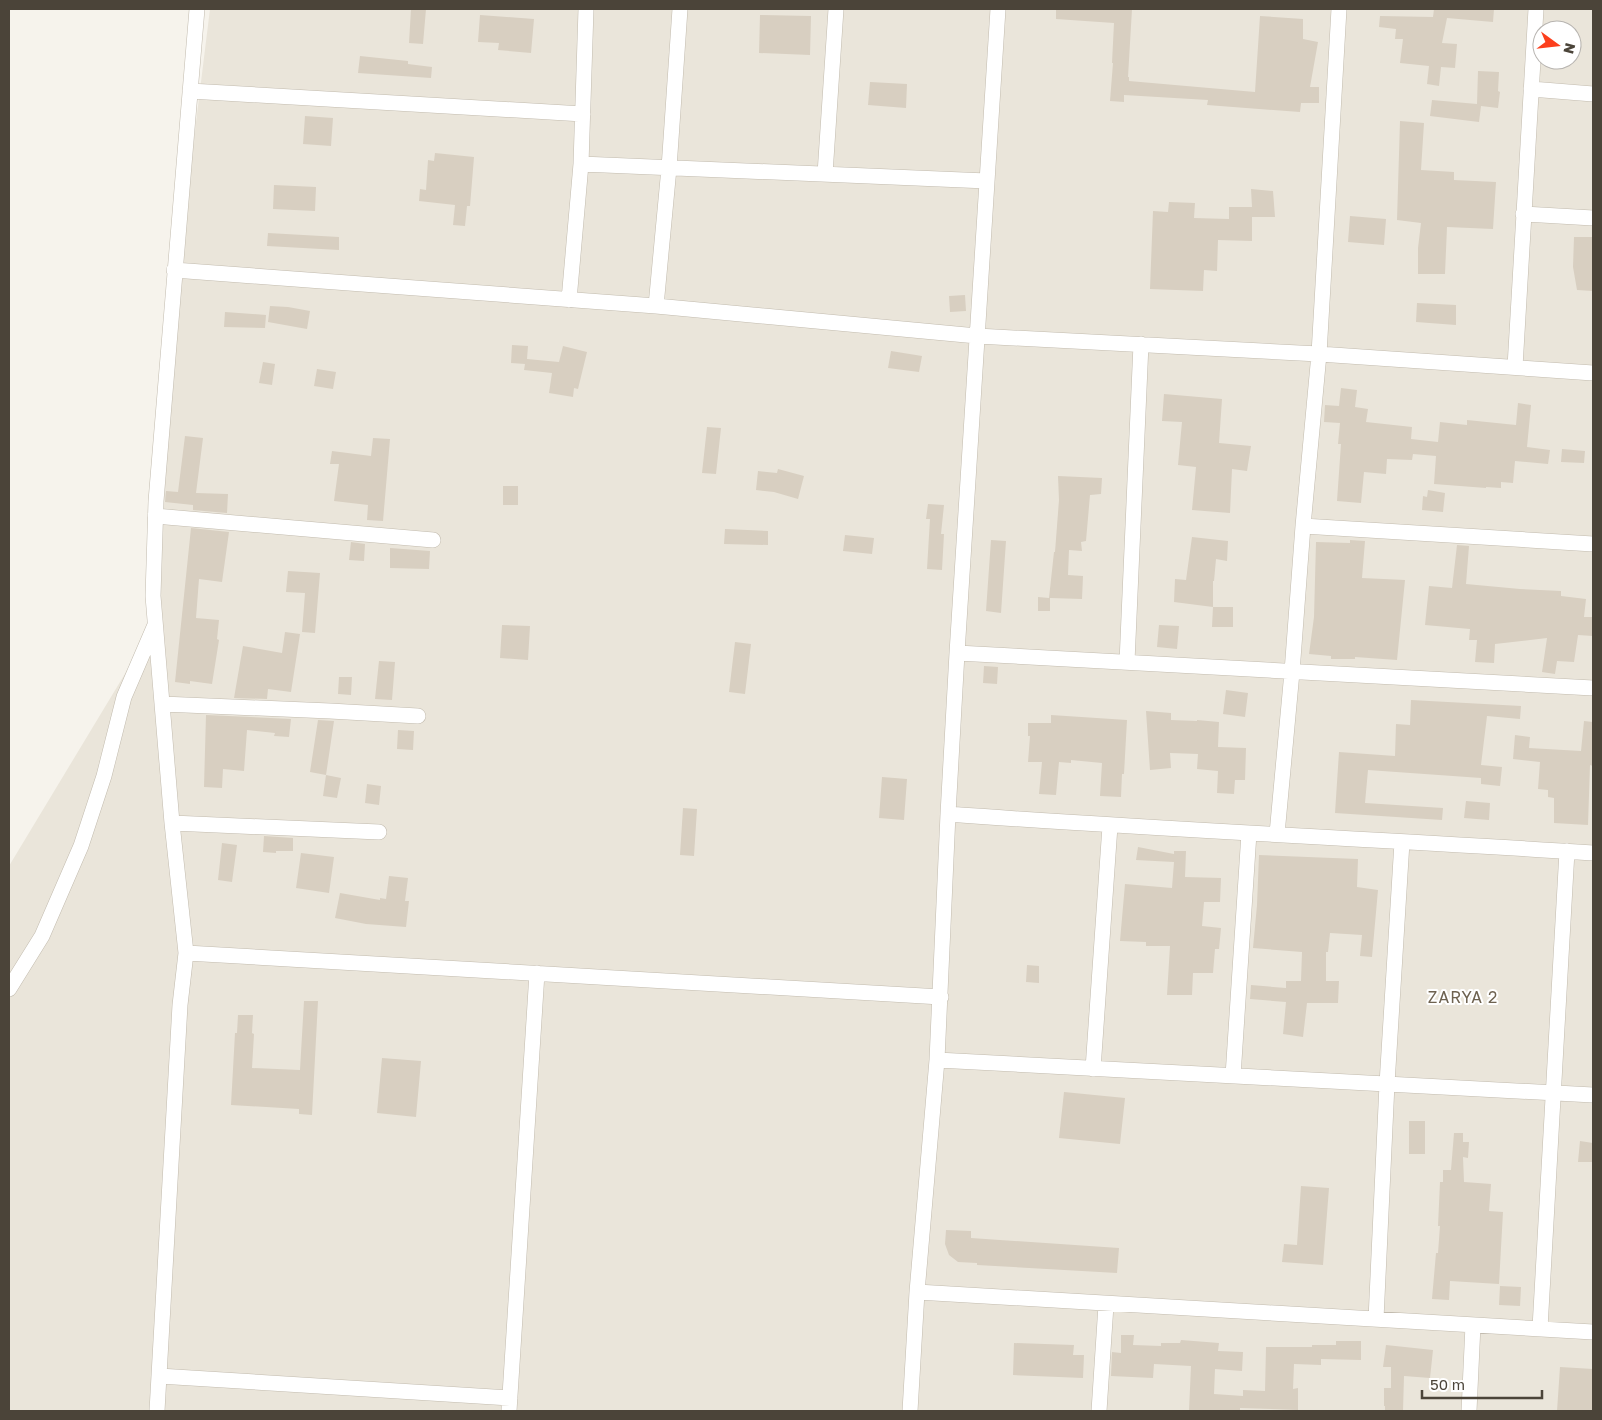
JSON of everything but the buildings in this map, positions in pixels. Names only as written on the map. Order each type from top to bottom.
[{"type":"street","points":[[157,1411],[180,1005],[186,953],[172,823],[152,596],[174,270],[197,9]]},
{"type":"street","points":[[569,300],[581,164],[586,9]]},
{"type":"street","points":[[656,306],[680,9]]},
{"type":"street","points":[[825,174],[836,9]]},
{"type":"street","points":[[910,1411],[917,1292],[937,1060],[957,652],[998,9]]},
{"type":"street","points":[[1277,834],[1319,354],[1338,9]]},
{"type":"street","points":[[1515,367],[1536,9]]},
{"type":"street","points":[[1531,89],[1593,94]]},
{"type":"street","points":[[190,91],[582,114]]},
{"type":"street","points":[[581,164],[986,181]]},
{"type":"street","points":[[1523,214],[1593,218]]},
{"type":"street","points":[[174,270],[656,306],[977,336],[1319,354],[1593,373]]},
{"type":"street","points":[[1128,662],[1141,344]]},
{"type":"street","points":[[156,516],[433,540]]},
{"type":"street","points":[[1303,526],[1593,544]]},
{"type":"street","points":[[9,989],[42,936],[81,846],[104,776],[124,697],[155,624]]},
{"type":"street","points":[[957,652],[1593,688]]},
{"type":"street","points":[[162,704],[418,716]]},
{"type":"street","points":[[948,814],[1110,826],[1593,853]]},
{"type":"street","points":[[172,823],[379,832]]},
{"type":"street","points":[[1093,1069],[1110,826]]},
{"type":"street","points":[[1233,1076],[1250,833]]},
{"type":"street","points":[[1376,1319],[1387,1084],[1402,842]]},
{"type":"street","points":[[1540,1328],[1567,851]]},
{"type":"street","points":[[186,953],[940,997]]},
{"type":"street","points":[[159,1376],[510,1405],[537,973]]},
{"type":"street","points":[[937,1060],[1593,1095]]},
{"type":"street","points":[[917,1292],[1593,1332]]},
{"type":"street","points":[[1099,1411],[1106,1304]]},
{"type":"street","points":[[1469,1411],[1473,1325]]},
{"type":"shaded area","points":[[210,9],[1593,9],[1593,1411],[9,1411],[9,866],[155,624],[168,349]]},
{"type":"district","name":"ZARYA 2","points":[[1463,997]]}]
